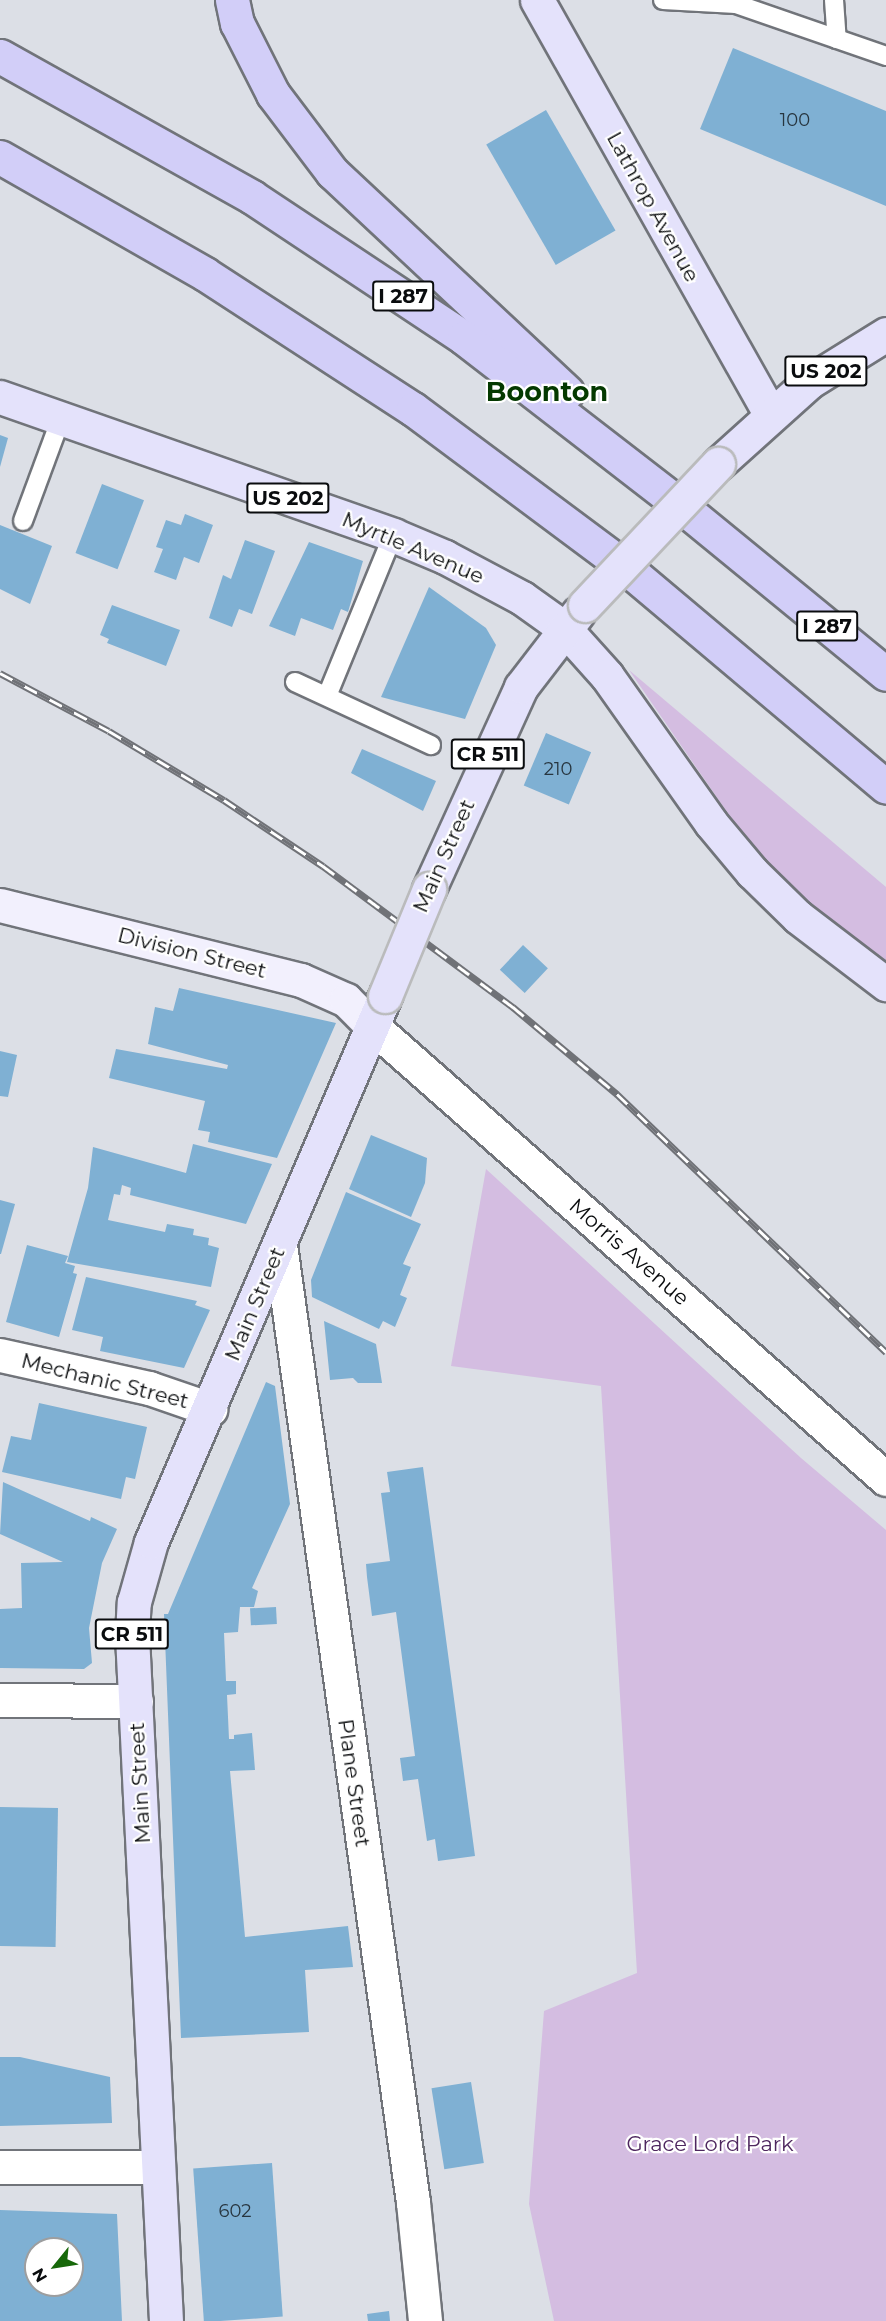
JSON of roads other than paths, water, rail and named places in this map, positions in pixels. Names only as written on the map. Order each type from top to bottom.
[{"type":"highway","points":[[232,0],[237,23],[263,76],[332,172],[774,582]]},
{"type":"highway","name":"I 287","points":[[0,56],[142,132],[359,265],[572,419],[886,674]]},
{"type":"highway","points":[[0,157],[205,274],[413,409],[625,567],[886,787]]},
{"type":"main road","name":"Lathrop Avenue","points":[[537,0],[770,414]]},
{"type":"main road","name":"US 202","points":[[770,414],[808,382],[886,334]]},
{"type":"main road","name":"Myrtle Avenue","points":[[0,397],[393,535],[574,616],[607,676],[711,823],[752,872],[798,917],[886,984]]},
{"type":"main road","name":"Main Street","points":[[166,2321],[132,1635],[140,1573],[429,889],[521,687],[574,616],[718,464],[770,414]]},
{"type":"street","name":"Division Street","points":[[0,905],[302,980],[346,1000],[372,1026]]},
{"type":"street","name":"Morris Avenue","points":[[372,1026],[879,1472]]},
{"type":"street","name":"Plane Street","points":[[280,1245],[413,2202],[424,2321]]},
{"type":"street","name":"Mechanic Street","points":[[0,1355],[148,1388],[210,1409]]},
{"type":"street","points":[[0,1700],[136,1701]]},
{"type":"street","points":[[0,2167],[158,2167]]},
{"type":"lane","points":[[663,0],[735,2],[886,56]]},
{"type":"lane","points":[[834,0],[837,39]]},
{"type":"lane","points":[[23,521],[62,418]]},
{"type":"lane","points":[[327,696],[393,535]]},
{"type":"lane","points":[[295,681],[431,745]]},
{"type":"railway","points":[[0,673],[109,731],[224,800],[323,866],[513,1007],[617,1094],[886,1352]]},
{"type":"district","name":"Boonton","points":[[547,392]]},
{"type":"park label","name":"Grace Lord Park","points":[[710,2144]]}]
